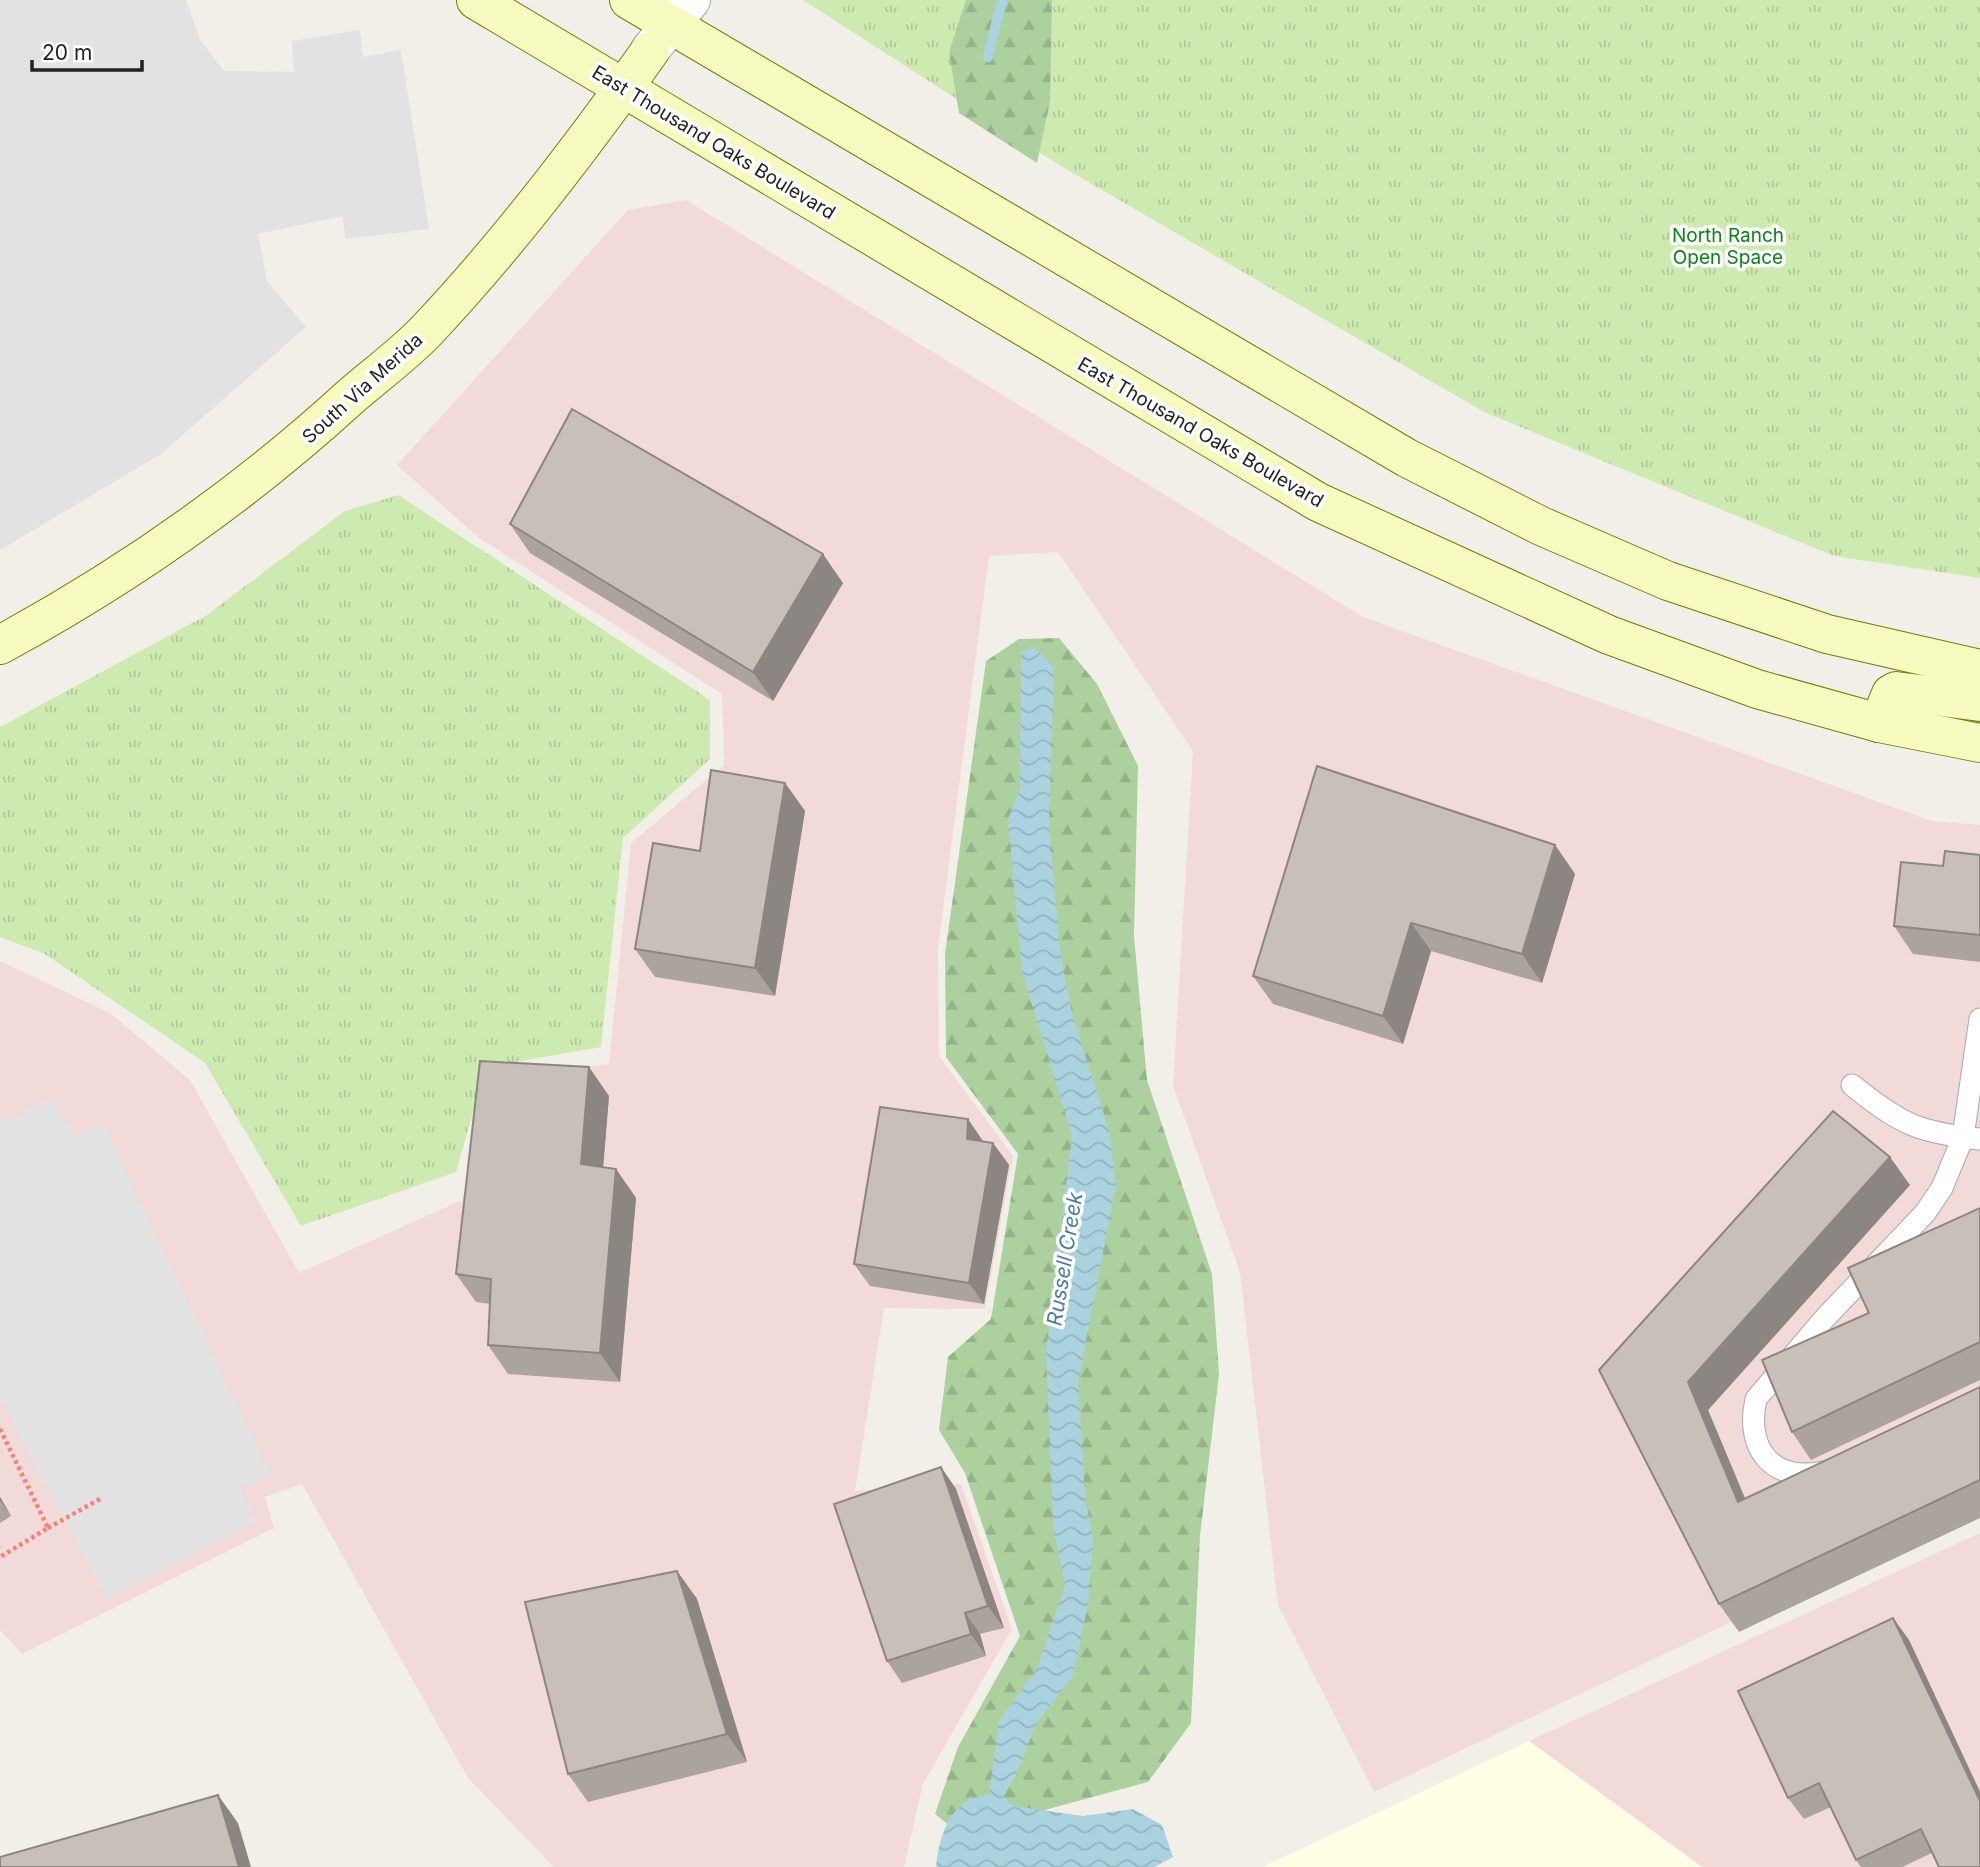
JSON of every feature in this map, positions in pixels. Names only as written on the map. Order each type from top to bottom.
[{"type":"main road","name":"East Thousand Oaks Boulevard","points":[[476,0],[1318,502],[1609,635],[1757,689],[1879,723],[1980,743]]},
{"type":"main road","points":[[629,0],[1407,458],[1541,526],[1668,581],[1828,634],[1980,669]]},
{"type":"main road","name":"South Via Merida","points":[[0,645],[99,589],[225,503],[300,443],[427,330],[527,215],[670,25]]},
{"type":"main road","points":[[1879,723],[1891,694],[1896,691],[1980,702]]},
{"type":"lane","points":[[1839,1469],[1807,1476],[1780,1470],[1758,1450],[1752,1415],[1756,1398],[1816,1327],[1925,1213],[1971,1138],[1980,1019]]},
{"type":"lane","points":[[1852,1084],[1908,1125],[1935,1134],[1971,1138]]},
{"type":"path","points":[[0,1429],[48,1528]]},
{"type":"path","points":[[0,1557],[100,1499]]},
{"type":"shaded area","points":[[0,0],[186,0],[200,40],[224,71],[294,72],[292,41],[360,30],[363,57],[401,50],[429,229],[345,239],[343,216],[258,234],[267,281],[306,327],[161,454],[0,550]]},
{"type":"shaded area","points":[[686,200],[1363,617],[1932,821],[1980,825],[1980,1504],[1374,1792],[1278,1605],[1240,1272],[1173,1086],[1193,751],[1058,552],[989,556],[938,948],[939,1056],[1013,1156],[985,1309],[884,1308],[855,1491],[961,1484],[1012,1629],[923,1784],[904,1867],[554,1867],[468,1778],[302,1484],[265,1497],[274,1528],[22,1654],[0,1630],[0,961],[110,1013],[190,1080],[299,1273],[462,1200],[493,1082],[609,1064],[631,843],[724,765],[722,694],[479,538],[397,465],[628,210]]},
{"type":"shaded area","points":[[51,1099],[74,1135],[103,1124],[271,1476],[241,1488],[256,1522],[106,1598],[0,1399],[0,1122]]},
{"type":"shaded area","points":[[1980,1533],[1980,1867],[1702,1867],[1529,1741]]},
{"type":"shaded area","points":[[1529,1741],[1702,1867],[1263,1867]]},
{"type":"green space","name":"North Ranch Open Space","points":[[803,0],[1980,0],[1980,578],[1834,556],[1484,412],[1059,165]]},
{"type":"green space","points":[[966,0],[1052,0],[1050,102],[1037,163],[959,113],[949,52]]},
{"type":"green space","points":[[398,495],[710,700],[710,759],[623,838],[601,1047],[486,1067],[456,1172],[301,1226],[205,1063],[45,954],[0,937],[0,727],[207,615],[345,511]]},
{"type":"green space","points":[[1059,638],[1097,684],[1138,766],[1134,936],[1147,1080],[1212,1274],[1219,1374],[1200,1536],[1191,1723],[1148,1782],[1052,1808],[965,1838],[935,1814],[958,1747],[1020,1636],[965,1473],[939,1430],[948,1357],[991,1319],[1018,1154],[946,1057],[945,954],[986,661],[1019,639]]},
{"type":"water","points":[[1033,646],[1054,668],[1049,826],[1060,951],[1072,1014],[1109,1130],[1116,1184],[1078,1383],[1085,1495],[1093,1538],[1088,1604],[1073,1676],[1036,1724],[1017,1773],[1003,1797],[1015,1806],[1083,1816],[1133,1809],[1162,1825],[1173,1857],[1154,1867],[936,1867],[944,1831],[956,1810],[976,1797],[989,1795],[999,1721],[1037,1669],[1065,1586],[1053,1525],[1046,1352],[1072,1135],[1022,971],[1008,819],[1020,789],[1021,653]]},
{"type":"building","points":[[572,409],[823,554],[753,672],[510,524]]},
{"type":"building","points":[[1317,766],[1555,845],[1522,954],[1411,923],[1383,1016],[1253,976]]},
{"type":"building","points":[[711,770],[785,783],[755,968],[635,949],[653,843],[700,851]]},
{"type":"building","points":[[1945,851],[1980,855],[1980,935],[1894,926],[1901,862],[1943,866]]},
{"type":"building","points":[[480,1061],[589,1067],[581,1164],[616,1169],[600,1353],[488,1345],[491,1279],[456,1274]]},
{"type":"building","points":[[880,1107],[968,1119],[967,1139],[993,1143],[969,1283],[854,1264]]},
{"type":"building","points":[[1833,1111],[1890,1157],[1688,1382],[1738,1502],[1980,1387],[1980,1480],[1719,1604],[1599,1370]]},
{"type":"building","points":[[1980,1208],[1980,1342],[1792,1432],[1762,1360],[1869,1313],[1848,1268]]},
{"type":"building","points":[[941,1467],[988,1606],[965,1613],[971,1634],[887,1661],[834,1504]]},
{"type":"building","points":[[677,1571],[727,1734],[568,1774],[525,1602]]},
{"type":"building","points":[[1893,1618],[1980,1801],[1980,1867],[1939,1867],[1921,1829],[1856,1860],[1819,1783],[1788,1798],[1738,1691]]},
{"type":"building","points":[[218,1795],[239,1867],[0,1867],[0,1857]]},
{"type":"waterway","name":"Russell Creek","points":[[988,57],[1002,0]]}]
